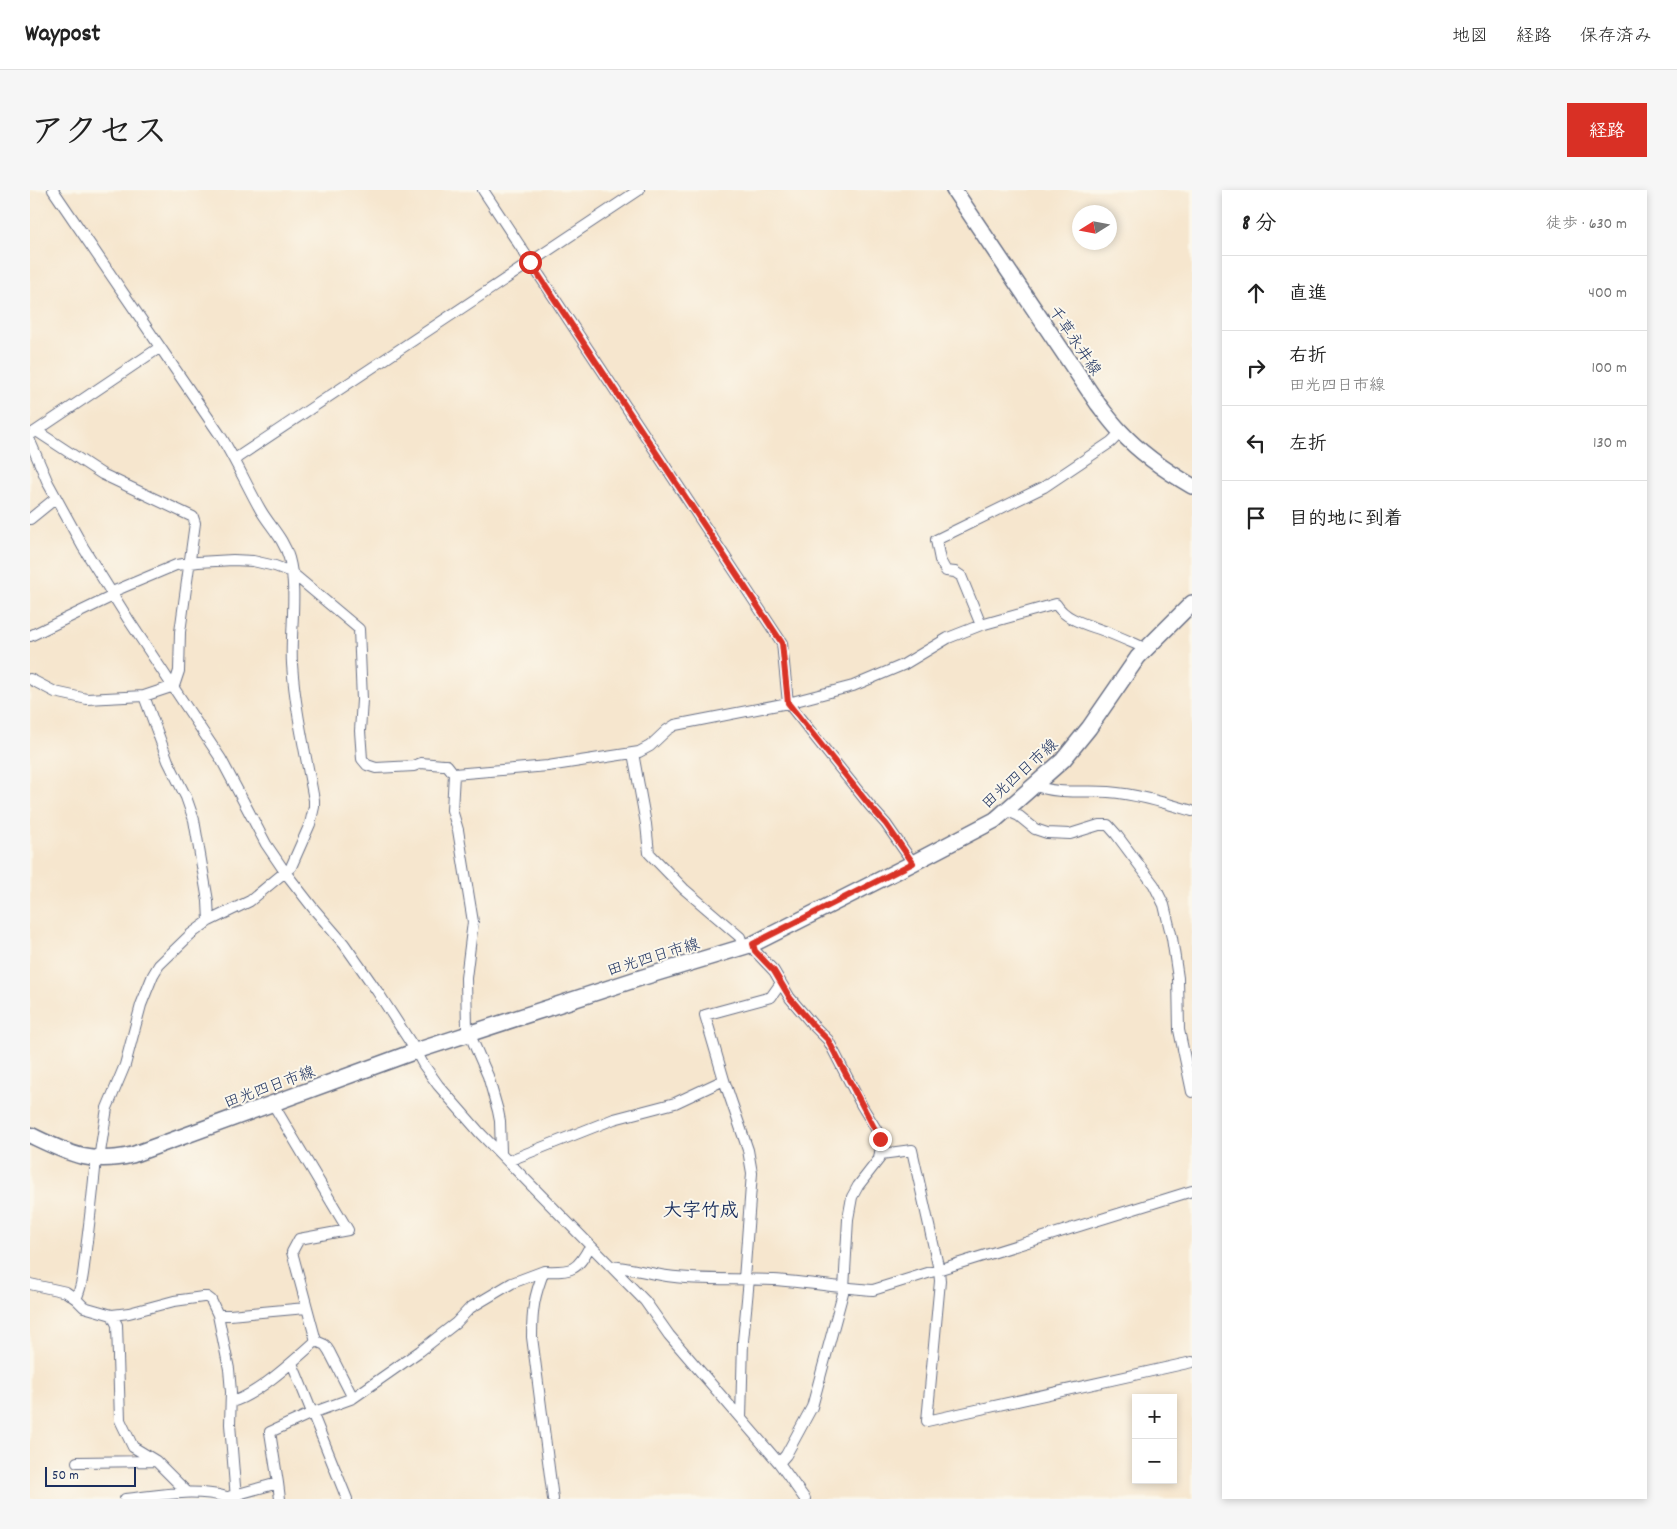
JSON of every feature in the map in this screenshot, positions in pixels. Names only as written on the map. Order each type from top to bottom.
[{"type":"main road","name":"千草永井線","points":[[954,190],[1098,404],[1121,432],[1145,454],[1168,472],[1192,486]]},
{"type":"main road","name":"田光四日市線","points":[[30,1135],[70,1154],[83,1158],[117,1158],[132,1155],[416,1051],[748,945],[996,820],[1063,760],[1088,728],[1129,668],[1192,603]]},
{"type":"street","points":[[53,190],[235,459],[260,509],[285,546],[291,572],[294,682],[314,807],[310,824],[295,862],[291,867],[250,901],[209,921],[191,934],[159,965],[149,983],[135,1024],[130,1049],[107,1108],[97,1159],[80,1292],[76,1299]]},
{"type":"street","points":[[484,190],[782,643],[788,703],[886,824],[913,863]]},
{"type":"street","points":[[235,459],[639,190]]},
{"type":"street","points":[[159,348],[34,433],[102,474],[193,517],[195,523],[180,632],[179,671],[174,686]]},
{"type":"street","points":[[981,625],[961,576],[955,572],[946,571],[942,565],[936,540],[1044,487],[1111,442],[1121,432]]},
{"type":"street","points":[[30,441],[56,498],[83,547],[226,768],[266,844],[313,908],[344,944],[416,1051],[422,1064],[480,1133],[645,1301],[669,1336],[742,1418],[779,1463],[805,1499]]},
{"type":"street","points":[[30,519],[56,498]]},
{"type":"street","points":[[30,636],[168,568],[198,562],[233,560],[253,561],[291,572],[359,629],[362,759],[368,765],[376,768],[443,764],[454,774],[452,810],[458,830],[472,922],[466,978],[466,1012],[469,1034],[488,1076],[498,1111],[505,1157]]},
{"type":"street","points":[[454,774],[548,766],[633,753],[650,746],[667,730],[675,726],[788,703],[853,686],[903,665],[948,638],[981,625],[1056,604],[1060,611],[1083,624],[1110,633],[1146,649]]},
{"type":"street","points":[[30,679],[55,692],[87,699],[144,696],[174,686]]},
{"type":"street","points":[[144,696],[168,761],[186,797],[194,820],[208,901],[209,921]]},
{"type":"street","points":[[633,753],[646,824],[649,853],[684,889],[740,937],[774,971],[806,1018],[823,1034],[833,1048],[880,1139],[881,1154],[852,1197],[848,1219],[844,1289],[812,1407],[779,1463]]},
{"type":"street","points":[[1034,784],[1046,790],[1109,792],[1147,798],[1192,811]]},
{"type":"street","points":[[1005,810],[1019,816],[1035,829],[1047,833],[1070,834],[1099,825],[1108,825],[1154,885],[1164,905],[1172,938],[1178,978],[1179,1030],[1192,1092]]},
{"type":"street","points":[[742,1418],[743,1341],[752,1173],[751,1164],[705,1015],[771,997],[781,983]]},
{"type":"street","points":[[505,1157],[614,1119],[675,1103],[724,1080]]},
{"type":"street","points":[[273,1104],[348,1230],[300,1239],[292,1252],[316,1341],[325,1346],[329,1351],[354,1398]]},
{"type":"street","points":[[881,1154],[912,1150],[939,1270],[940,1281],[927,1421],[1192,1362]]},
{"type":"street","points":[[610,1266],[667,1276],[777,1280],[844,1289],[873,1290],[1192,1192]]},
{"type":"street","points":[[280,1499],[270,1432],[312,1413],[354,1398],[427,1346],[456,1323],[470,1308],[512,1282],[544,1271],[562,1272],[572,1269],[582,1263],[590,1246]]},
{"type":"street","points":[[544,1271],[532,1310],[532,1337],[553,1499]]},
{"type":"street","points":[[30,1284],[66,1292],[84,1307],[112,1315],[203,1297],[211,1300],[218,1315],[229,1369],[231,1497]]},
{"type":"street","points":[[218,1315],[306,1308]]},
{"type":"street","points":[[112,1315],[117,1325],[120,1420],[134,1447],[156,1461],[186,1491]]},
{"type":"street","points":[[231,1402],[240,1400],[292,1362],[316,1341]]},
{"type":"street","points":[[292,1362],[347,1499]]},
{"type":"street","points":[[76,1462],[156,1461]]},
{"type":"street","points":[[125,1499],[186,1491],[231,1497],[278,1484]]},
{"type":"district","name":"大字竹成","points":[[701,1209]]},
{"type":"route","points":[[530,262],[771,624],[782,643],[788,703],[886,824],[913,863],[753,944],[755,951],[774,971],[790,998],[828,1040],[880,1139]]}]
